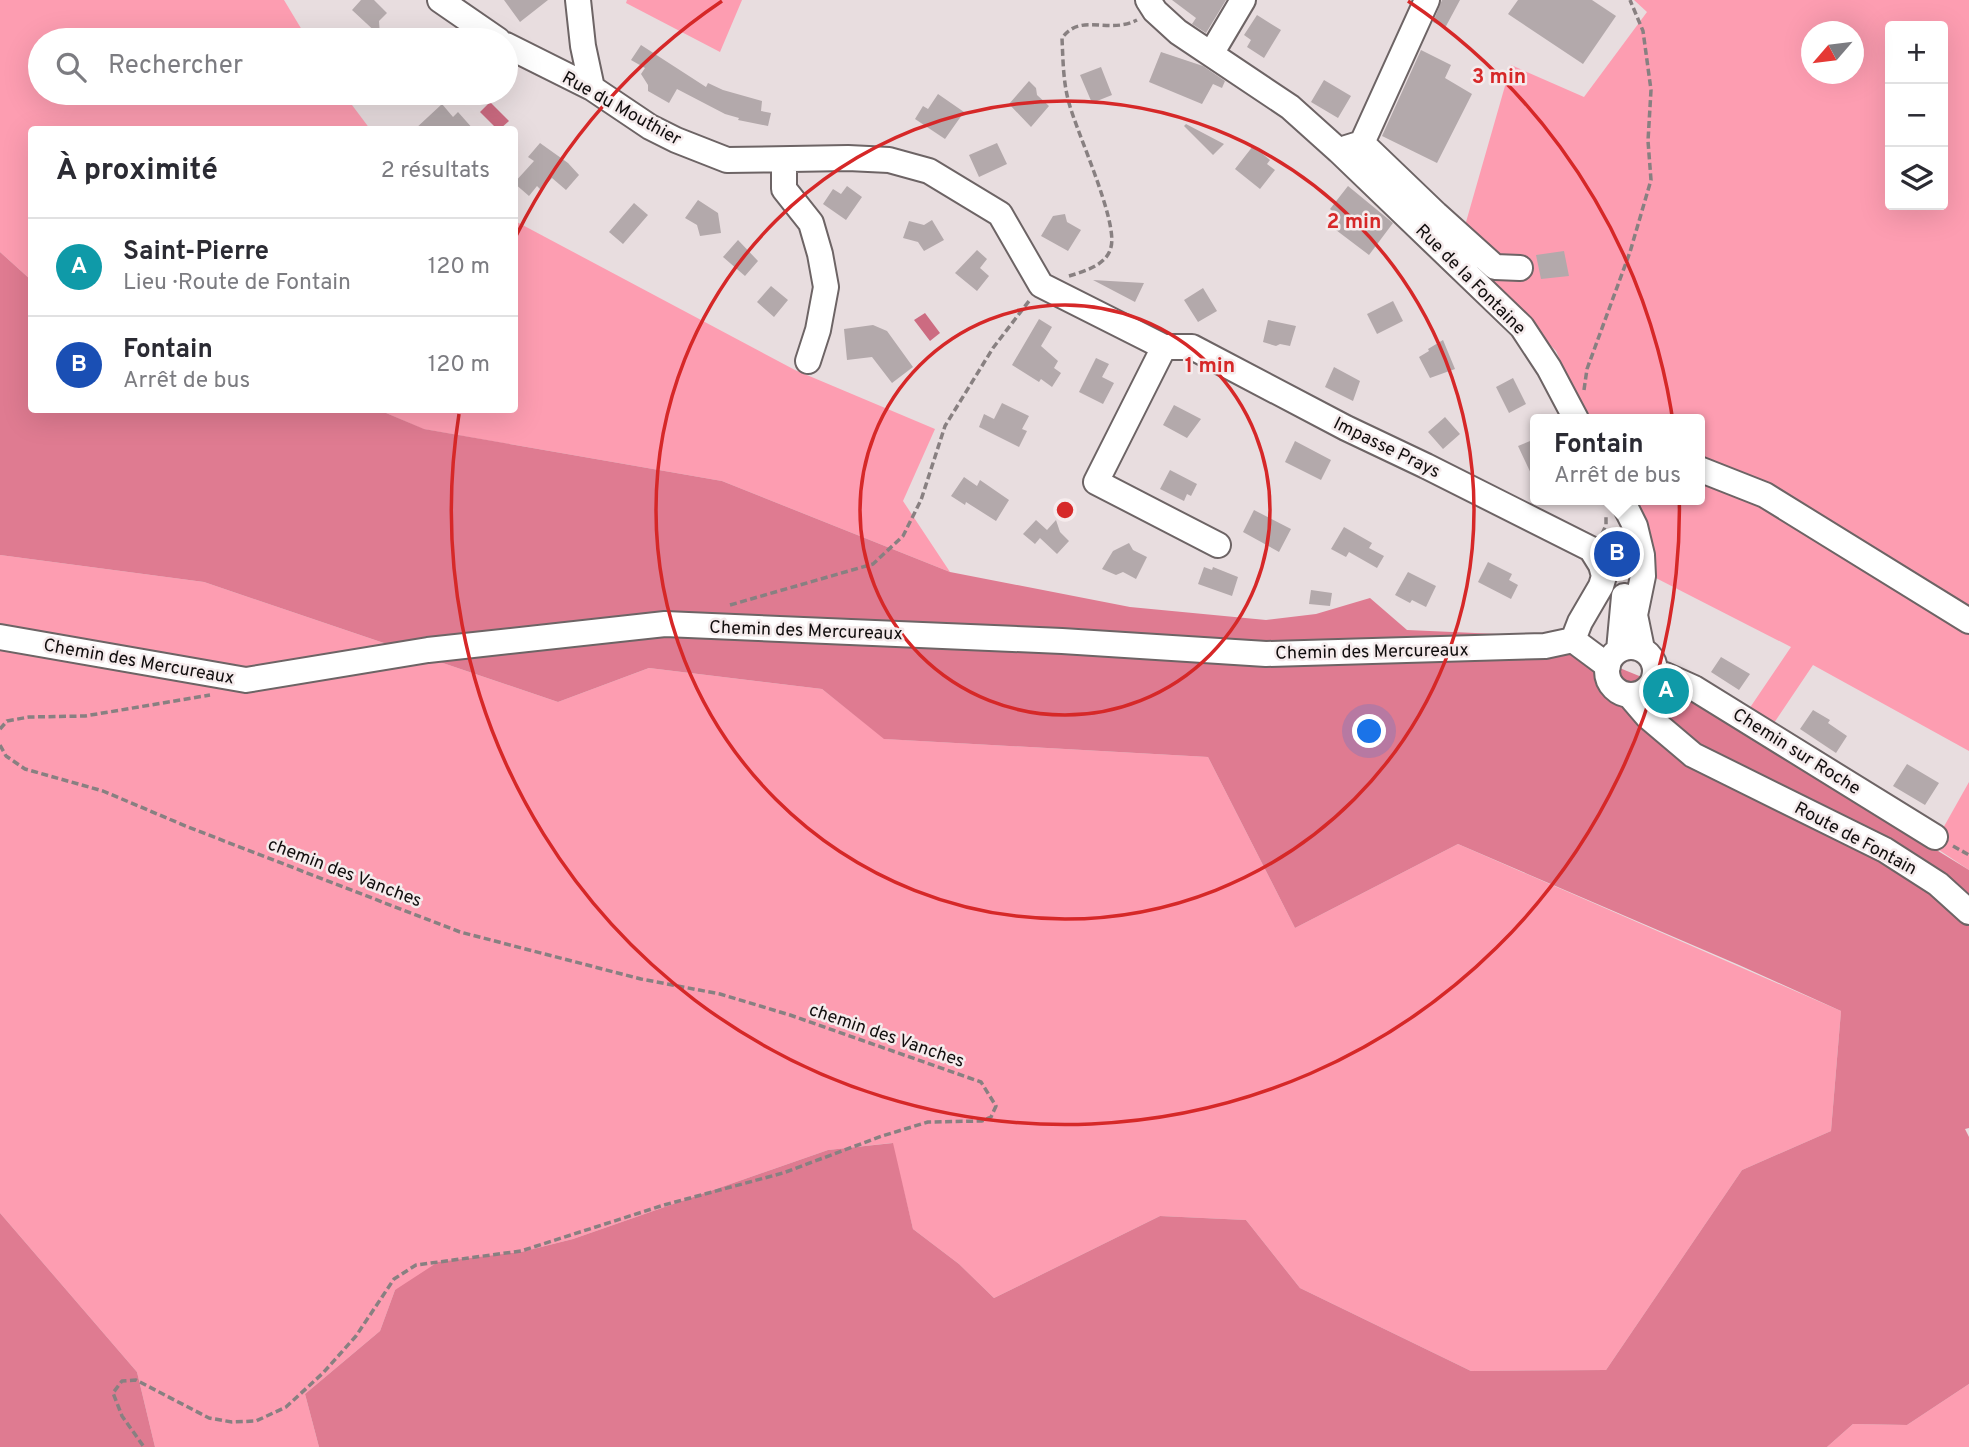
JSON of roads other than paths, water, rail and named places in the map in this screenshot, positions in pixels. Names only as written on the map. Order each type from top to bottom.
[{"type":"street","points":[[440,0],[481,28]]},
{"type":"street","points":[[578,0],[583,46],[592,88]]},
{"type":"street","points":[[1211,54],[1243,0]]},
{"type":"street","points":[[1427,0],[1351,147],[1436,214],[1495,267],[1520,268]]},
{"type":"street","name":"Rue de la Fontaine","points":[[1151,5],[1178,32],[1351,147],[1522,327],[1549,368],[1573,414]]},
{"type":"street","name":"Rue du Mouthier","points":[[518,51],[592,88],[650,127],[727,160],[888,160],[929,171],[1000,214],[1041,285]]},
{"type":"street","points":[[784,160],[784,189],[811,223],[826,287],[818,330],[808,361]]},
{"type":"street","name":"Impasse Prays","points":[[1041,285],[1164,347],[1192,347],[1346,428],[1599,554],[1604,576],[1601,586],[1580,621],[1573,639]]},
{"type":"street","points":[[1164,347],[1096,482],[1218,545]]},
{"type":"street","points":[[1705,471],[1765,495],[1969,621]]},
{"type":"street","points":[[1573,639],[1623,655],[1653,661],[1644,686],[1615,688],[1610,682],[1623,655],[1643,576],[1642,555],[1635,526],[1613,505]]},
{"type":"street","name":"Chemin des Mercureaux","points":[[0,637],[246,680],[428,650],[665,624],[1062,641],[1266,654],[1545,646],[1573,639]]},
{"type":"street","name":"Chemin sur Roche","points":[[1644,686],[1665,675],[1694,688],[1935,837]]},
{"type":"street","name":"Route de Fontain","points":[[1644,686],[1662,711],[1735,776],[1885,850],[1938,884],[1969,912]]},
{"type":"place","name":"Fontain","points":[[1617,554]]},
{"type":"place","name":"Saint-Pierre","points":[[1666,691]]}]
